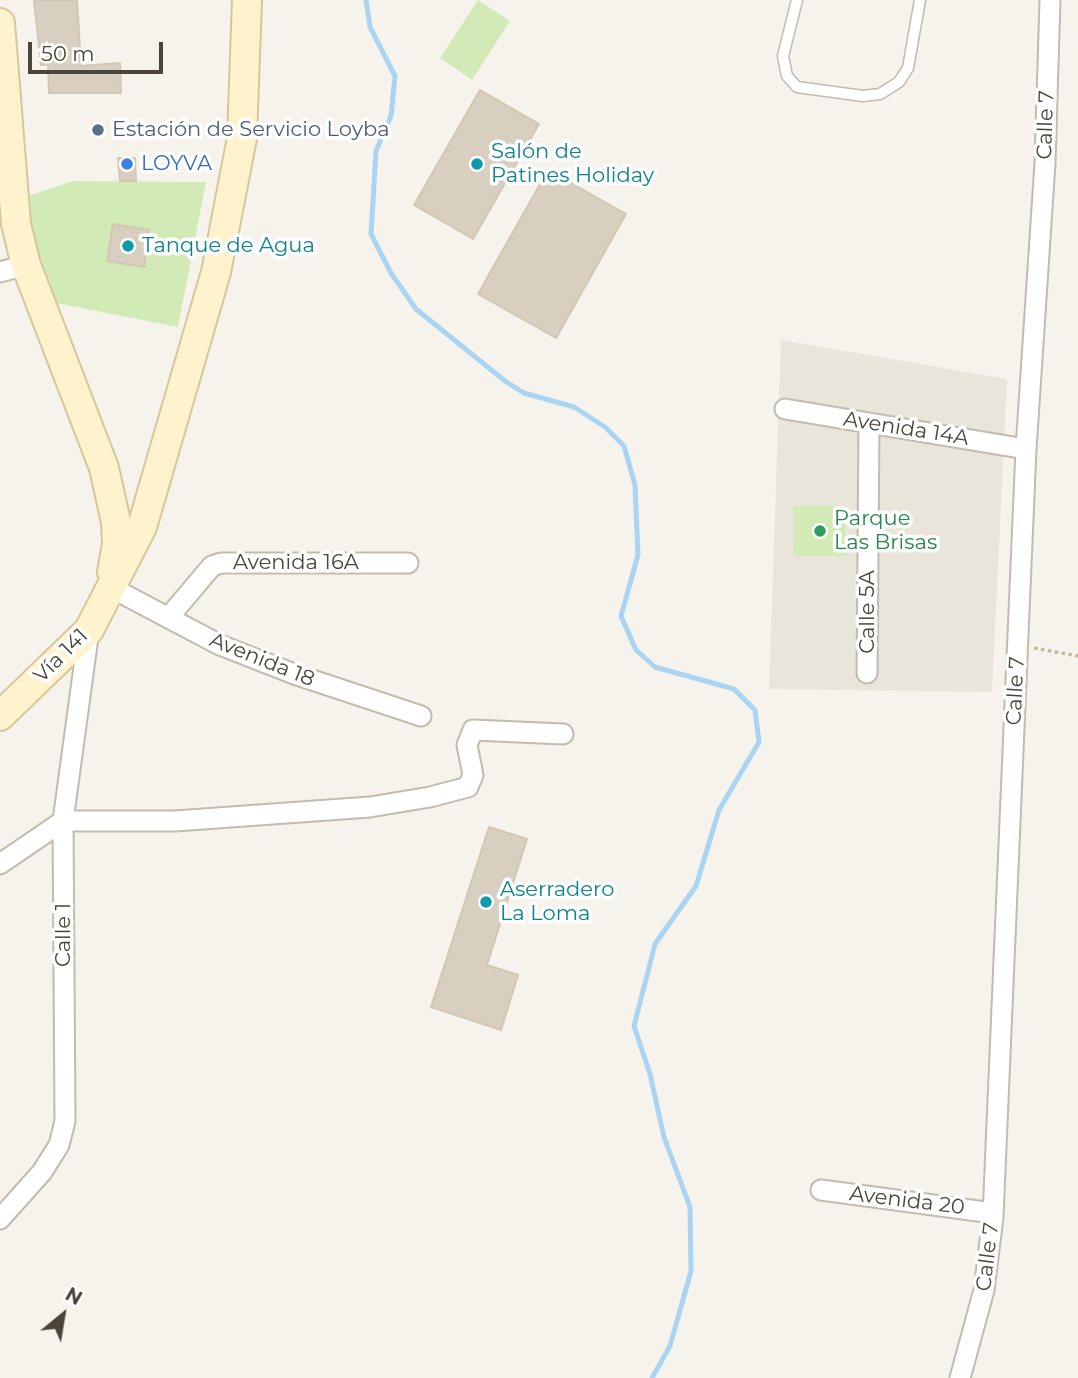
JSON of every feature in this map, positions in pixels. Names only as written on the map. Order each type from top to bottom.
[{"type":"main road","points":[[110,587],[128,560],[142,527],[216,272],[242,138],[247,0]]},
{"type":"main road","points":[[0,23],[4,131],[16,224],[13,269],[104,468],[116,522],[117,544],[110,587]]},
{"type":"main road","points":[[104,468],[110,475],[126,482],[144,480],[158,468]]},
{"type":"main road","name":"Vía 141","points":[[0,716],[89,630],[110,587]]},
{"type":"street","name":"Calle 7","points":[[960,1378],[984,1290],[993,1213],[1026,449],[1045,163],[1050,0]]},
{"type":"street","name":"Avenida 14A","points":[[785,409],[1026,449]]},
{"type":"street","name":"Calle 5A","points":[[867,673],[869,424]]},
{"type":"street","name":"Avenida 16A","points":[[168,618],[212,566],[221,563],[408,563]]},
{"type":"street","name":"Avenida 18","points":[[110,587],[220,645],[293,674],[421,716]]},
{"type":"street","name":"Calle 1","points":[[0,1219],[42,1172],[59,1145],[65,1121],[63,821],[89,630]]},
{"type":"street","points":[[0,864],[63,821],[175,821],[370,807],[430,797],[468,788],[473,775],[467,745],[473,730],[563,734]]},
{"type":"street","name":"Avenida 20","points":[[821,1190],[993,1213]]},
{"type":"lane","points":[[797,0],[783,56],[787,75],[797,87],[863,96],[880,93],[900,82],[908,68],[920,0]]},
{"type":"path","points":[[1018,645],[1078,656]]},
{"type":"shaded area","points":[[781,340],[1007,379],[992,692],[769,689]]},
{"type":"green space","points":[[478,0],[510,21],[472,80],[440,58]]},
{"type":"green space","points":[[73,181],[206,182],[178,327],[56,303],[32,233],[28,196]],"holes":[[[113,225],[149,230],[144,267],[107,261]]]},
{"type":"green space","name":"Parque Las Brisas","points":[[793,506],[845,506],[846,556],[794,556]]},
{"type":"building","points":[[34,0],[77,0],[81,66],[120,63],[121,93],[49,93],[48,64],[41,65]]},
{"type":"building","name":"Salón de Patines Holiday","points":[[480,90],[539,124],[473,239],[414,205]]},
{"type":"building","name":"LOYVA","points":[[118,158],[135,158],[136,181],[120,181]]},
{"type":"building","points":[[548,170],[626,214],[556,338],[478,294]]},
{"type":"building","name":"Tanque de Agua","points":[[113,224],[149,230],[144,267],[107,261]]},
{"type":"building","name":"Aserradero La Loma","points":[[489,827],[527,839],[487,965],[518,975],[501,1030],[431,1007]]},
{"type":"waterway","points":[[366,0],[370,27],[395,76],[391,116],[376,151],[371,234],[391,273],[416,309],[505,381],[524,393],[574,407],[605,427],[624,446],[635,485],[638,555],[621,616],[636,650],[655,667],[734,689],[755,710],[759,742],[719,810],[696,886],[655,944],[634,1026],[650,1074],[664,1137],[690,1207],[691,1271],[670,1346],[652,1378]]},
{"type":"place","name":"Estación de Servicio Loyba","points":[[98,130]]},
{"type":"place","name":"LOYVA","points":[[127,164]]},
{"type":"place","name":"Salón de Patines Holiday","points":[[477,164]]},
{"type":"place","name":"Tanque de Agua","points":[[128,246]]},
{"type":"place","name":"Parque Las Brisas","points":[[820,531]]},
{"type":"place","name":"Aserradero La Loma","points":[[486,902]]}]
